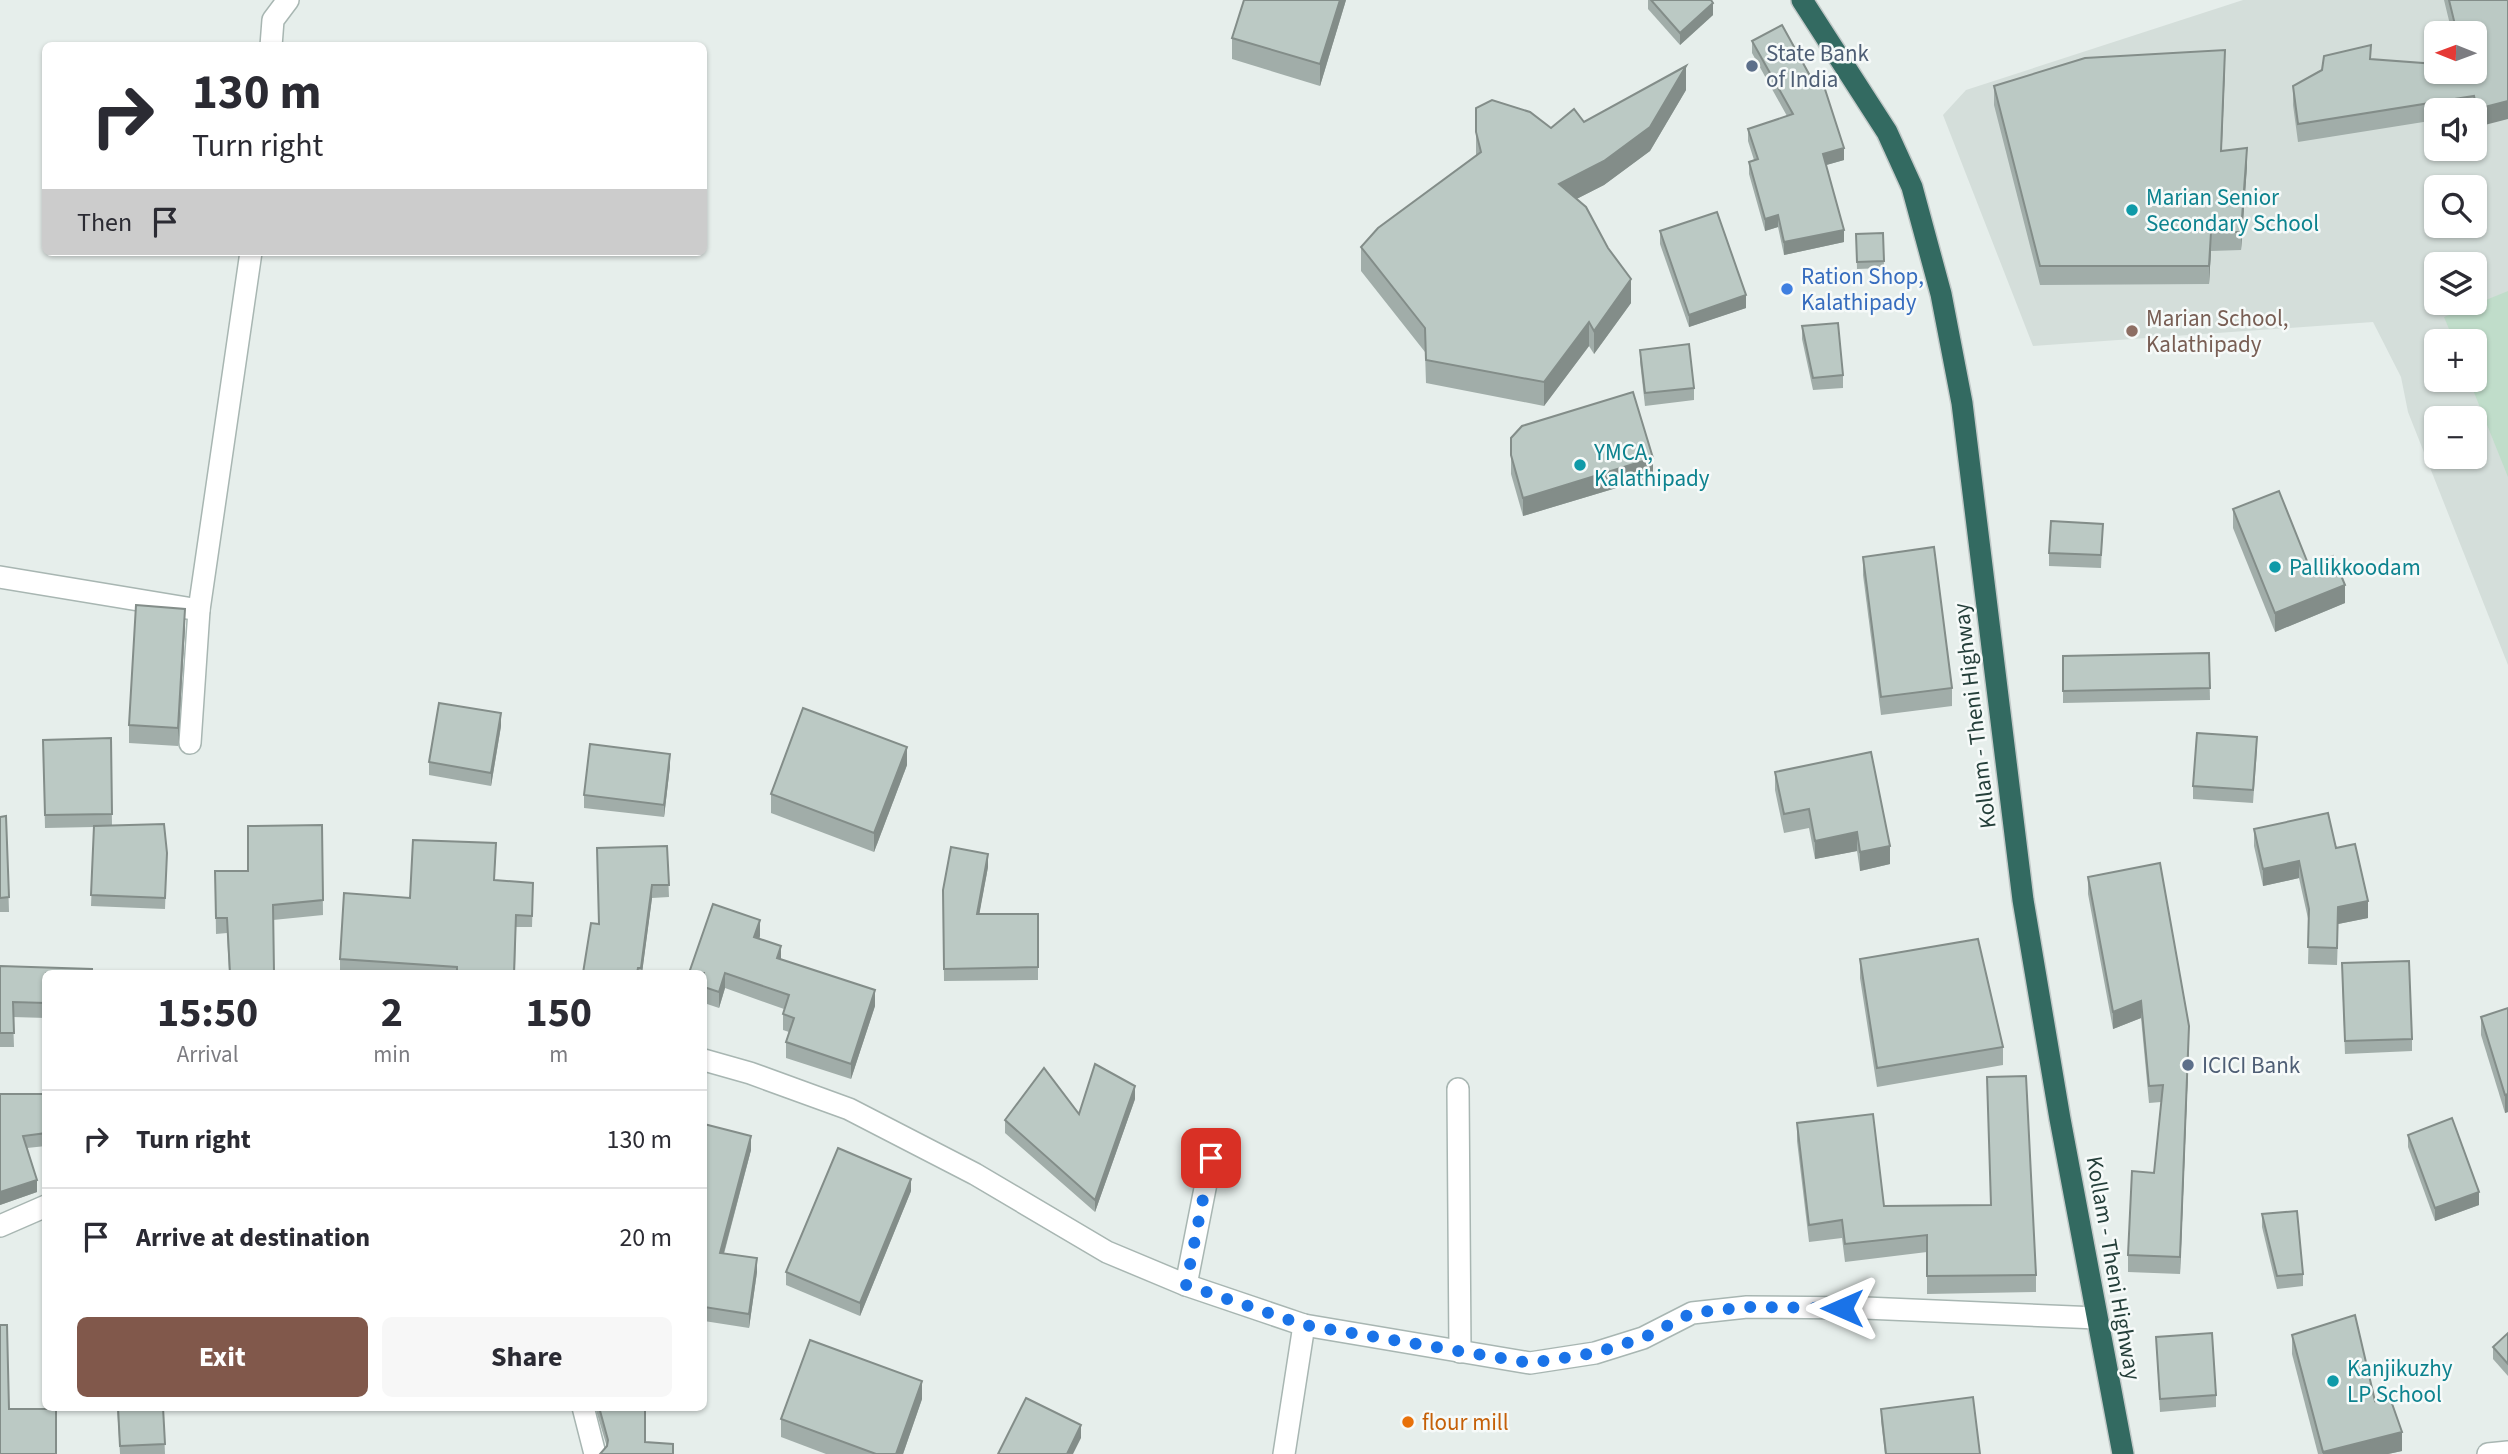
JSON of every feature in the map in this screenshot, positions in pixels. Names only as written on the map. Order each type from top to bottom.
[{"type":"highway","name":"Kollam - Theni Highway","points":[[1802,0],[1887,132],[1912,187],[1941,294],[1962,403],[2023,900],[2123,1454]]},
{"type":"street","points":[[271,42],[273,20],[288,0]]},
{"type":"street","points":[[190,743],[199,610],[250,256]]},
{"type":"street","points":[[0,578],[199,610]]},
{"type":"street","points":[[707,1061],[750,1073],[849,1110],[975,1174],[1107,1252],[1186,1285],[1304,1325],[1530,1363],[1582,1355],[1643,1338],[1692,1313],[1748,1307],[1865,1308],[2097,1318]]},
{"type":"street","points":[[1458,1089],[1460,1352]]},
{"type":"street","points":[[1186,1285],[1211,1158]]},
{"type":"street","points":[[0,1226],[42,1208]]},
{"type":"street","points":[[1284,1454],[1304,1325]]},
{"type":"street","points":[[584,1411],[595,1454]]},
{"type":"street","points":[[2488,1454],[2508,1452]]},
{"type":"shaded area","name":"Marian School, Kalathipady","points":[[2243,0],[2508,0],[2508,665],[2431,469],[2487,469],[2487,406],[2424,406],[2424,452],[2408,412],[2401,377],[2373,322],[2033,346],[1943,115],[1966,90]]},
{"type":"green space","points":[[2508,291],[2508,477],[2487,425],[2487,406],[2479,406],[2474,392],[2487,392],[2487,329],[2449,329],[2444,317],[2487,315],[2487,300]]},
{"type":"building","points":[[1244,0],[1340,0],[1320,64],[1232,38]]},
{"type":"building","points":[[1651,0],[1711,0],[1713,3],[1680,33]]},
{"type":"building","points":[[2449,0],[2508,0],[2508,101],[2487,106],[2487,98],[2474,96],[2424,98],[2424,104],[2298,124],[2293,86],[2322,70],[2324,56],[2371,45],[2370,59],[2424,63],[2424,84],[2487,84],[2487,21],[2454,21]]},
{"type":"building","points":[[1782,25],[1814,83],[1822,80],[1844,148],[1823,154],[1844,230],[1784,242],[1778,215],[1765,219],[1749,162],[1758,159],[1748,129],[1793,114],[1752,41]]},
{"type":"building","name":"Marian Senior Secondary School","points":[[2225,50],[2221,151],[2247,148],[2241,232],[2211,232],[2209,266],[2040,266],[1994,86],[2085,58]]},
{"type":"building","points":[[1686,66],[1650,127],[1604,161],[1559,184],[1586,207],[1608,248],[1631,279],[1594,331],[1589,322],[1544,382],[1426,360],[1425,328],[1361,247],[1378,228],[1481,152],[1476,132],[1476,108],[1492,100],[1530,112],[1551,128],[1574,109],[1584,122]]},
{"type":"building","points":[[1717,212],[1746,295],[1689,315],[1660,231]]},
{"type":"building","points":[[1883,233],[1884,261],[1857,262],[1856,234]]},
{"type":"building","points":[[1838,323],[1843,375],[1813,378],[1802,326]]},
{"type":"building","points":[[1689,344],[1694,388],[1645,393],[1640,350]]},
{"type":"building","name":"YMCA, Kalathipady","points":[[1633,392],[1653,458],[1523,498],[1511,455],[1511,438],[1522,426]]},
{"type":"building","name":"Pallikkoodam","points":[[2279,491],[2309,566],[2333,556],[2345,585],[2275,613],[2233,509]]},
{"type":"building","points":[[2051,521],[2103,524],[2101,555],[2049,553]]},
{"type":"building","points":[[1934,547],[1952,688],[1881,697],[1863,557]]},
{"type":"building","points":[[136,605],[185,609],[178,728],[129,725]]},
{"type":"building","points":[[2209,653],[2210,688],[2063,691],[2063,656]]},
{"type":"building","points":[[439,703],[501,713],[491,773],[429,762]]},
{"type":"building","points":[[803,708],[907,747],[874,833],[771,794]]},
{"type":"building","points":[[2197,733],[2257,737],[2253,790],[2193,786]]},
{"type":"building","points":[[111,738],[112,814],[45,815],[43,740]]},
{"type":"building","points":[[590,744],[670,754],[664,805],[584,795]]},
{"type":"building","points":[[1871,752],[1890,846],[1860,852],[1857,832],[1815,841],[1809,809],[1784,814],[1775,772]]},
{"type":"building","points":[[2328,813],[2336,848],[2355,844],[2368,901],[2338,907],[2337,948],[2308,947],[2309,909],[2299,861],[2263,869],[2254,829]]},
{"type":"building","points":[[6,816],[9,897],[0,898],[0,817]]},
{"type":"building","points":[[164,824],[167,853],[165,898],[91,895],[94,826]]},
{"type":"building","points":[[322,825],[323,900],[273,905],[274,970],[230,970],[227,918],[216,918],[215,871],[248,871],[248,826]]},
{"type":"building","points":[[413,840],[496,843],[494,880],[533,883],[532,916],[516,915],[514,970],[457,970],[457,967],[340,959],[344,893],[410,898]]},
{"type":"building","points":[[667,846],[669,885],[652,885],[641,968],[638,970],[583,970],[591,923],[599,924],[597,848]]},
{"type":"building","points":[[951,847],[988,854],[977,914],[1038,914],[1038,967],[944,969],[943,890]]},
{"type":"building","points":[[2160,863],[2189,1026],[2180,1257],[2128,1255],[2132,1171],[2154,1173],[2163,1085],[2149,1086],[2141,1001],[2113,1012],[2088,877]]},
{"type":"building","points":[[713,904],[760,920],[754,937],[781,946],[777,958],[875,990],[851,1064],[786,1042],[794,1018],[783,1014],[789,995],[725,973],[719,992],[707,988],[707,970],[690,970]]},
{"type":"building","points":[[1978,939],[2003,1047],[1877,1068],[1860,959]]},
{"type":"building","points":[[2409,961],[2412,1039],[2345,1041],[2342,963]]},
{"type":"building","points":[[0,966],[92,969],[42,970],[42,1003],[13,1002],[14,1033],[0,1033]]},
{"type":"building","points":[[2508,1008],[2508,1094],[2505,1095],[2481,1017]]},
{"type":"building","points":[[1095,1064],[1135,1086],[1095,1200],[1005,1120],[1044,1068],[1079,1114]]},
{"type":"building","points":[[2026,1076],[2036,1275],[1927,1276],[1927,1235],[1845,1244],[1842,1220],[1809,1225],[1797,1123],[1873,1114],[1884,1206],[1991,1205],[1987,1077]]},
{"type":"building","points":[[0,1094],[42,1094],[42,1134],[23,1136],[37,1180],[0,1192]]},
{"type":"building","points":[[2452,1118],[2479,1192],[2435,1208],[2408,1135]]},
{"type":"building","points":[[707,1125],[751,1136],[720,1253],[757,1258],[749,1314],[707,1307]]},
{"type":"building","points":[[838,1148],[911,1179],[860,1303],[786,1272]]},
{"type":"building","points":[[2297,1211],[2303,1274],[2277,1276],[2262,1214]]},
{"type":"building","name":"Kanjikuzhy LP School","points":[[2355,1315],[2375,1401],[2389,1395],[2402,1432],[2323,1452],[2292,1335]]},
{"type":"building","points":[[0,1325],[7,1325],[9,1409],[56,1411],[56,1454],[0,1454]]},
{"type":"building","points":[[2212,1333],[2216,1395],[2160,1399],[2156,1337]]},
{"type":"building","points":[[2508,1333],[2508,1364],[2493,1347]]},
{"type":"building","points":[[810,1340],[922,1381],[896,1454],[876,1454],[781,1419]]},
{"type":"building","points":[[1973,1397],[1980,1454],[1886,1454],[1881,1409]]},
{"type":"building","points":[[1026,1398],[1081,1425],[1067,1454],[998,1454]]},
{"type":"building","points":[[118,1411],[163,1411],[165,1444],[120,1446]]},
{"type":"building","points":[[600,1411],[645,1411],[645,1442],[673,1444],[673,1454],[600,1454],[607,1446],[608,1440]]},
{"type":"place","name":"State Bank of India","points":[[1752,66]]},
{"type":"place","name":"Marian Senior Secondary School","points":[[2132,210]]},
{"type":"place","name":"Ration Shop, Kalathipady","points":[[1787,289]]},
{"type":"place","name":"Marian School, Kalathipady","points":[[2132,331]]},
{"type":"place","name":"YMCA, Kalathipady","points":[[1580,465]]},
{"type":"place","name":"Pallikkoodam","points":[[2275,567]]},
{"type":"place","name":"ICICI Bank","points":[[2188,1065]]},
{"type":"place","name":"Kanjikuzhy LP School","points":[[2333,1381]]},
{"type":"place","name":"flour mill","points":[[1408,1422]]},
{"type":"route","points":[[1211,1158],[1186,1285],[1304,1325],[1530,1363],[1595,1353],[1643,1338],[1692,1313],[1748,1307],[1842,1308]]}]
